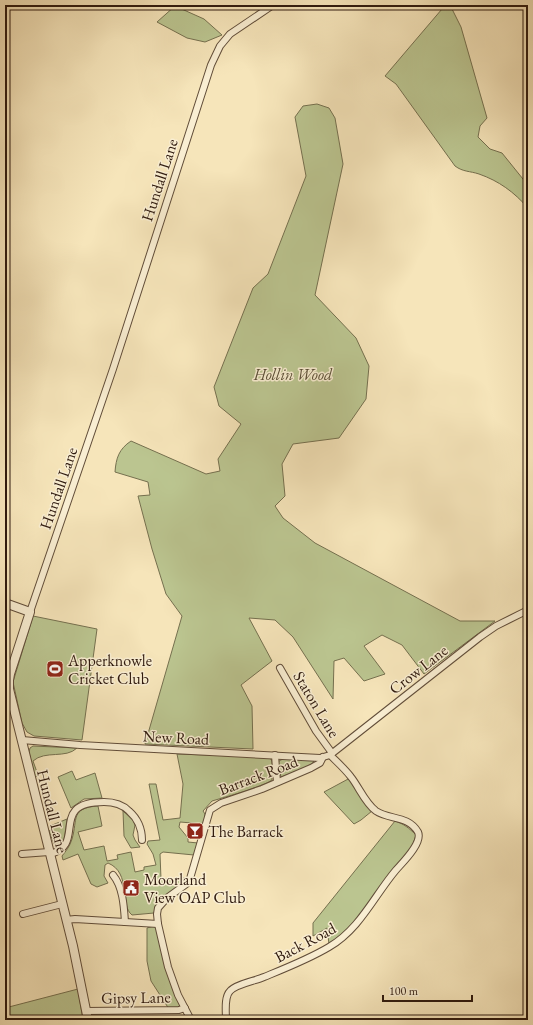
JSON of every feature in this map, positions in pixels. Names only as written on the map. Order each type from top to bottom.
[{"type":"street","name":"Hundall Lane","points":[[88,1020],[66,920],[9,689],[9,680],[30,612],[113,369],[211,65],[220,46],[230,34],[273,5]]},
{"type":"street","points":[[5,603],[30,612]]},
{"type":"street","name":"Crow Lane","points":[[331,754],[480,637],[496,626],[528,610]]},
{"type":"street","name":"Staton Lane","points":[[280,668],[331,754],[351,777],[370,805],[376,811],[400,818],[410,824],[419,836]]},
{"type":"street","name":"New Road","points":[[22,740],[80,745],[275,755],[323,757],[331,754]]},
{"type":"street","points":[[275,755],[277,782]]},
{"type":"street","name":"Barrack Road","points":[[158,924],[157,914],[161,903],[189,882],[210,810],[221,803],[311,768],[320,763],[323,757]]},
{"type":"street","points":[[22,854],[58,852],[65,846],[68,839],[73,813],[80,806],[87,803],[110,802],[128,809],[141,828],[140,837]]},
{"type":"street","name":"Back Road","points":[[226,1020],[227,996],[229,991],[233,988],[263,978],[313,956],[345,936],[356,926],[394,873],[412,852],[419,836]]},
{"type":"street","points":[[112,875],[117,880],[125,922]]},
{"type":"street","points":[[23,914],[62,904]]},
{"type":"street","points":[[66,920],[75,919],[158,924],[174,984],[191,1020]]},
{"type":"street","name":"Gipsy Lane","points":[[86,1011],[178,1010],[185,1008]]},
{"type":"green space","points":[[175,6],[204,19],[222,35],[205,42],[187,38],[157,22]]},
{"type":"green space","points":[[451,7],[461,27],[487,118],[480,126],[478,137],[490,149],[502,153],[527,184],[528,208],[512,192],[500,184],[476,173],[455,166],[396,84],[385,76],[442,9]]},
{"type":"green space","name":"Hollin Wood","points":[[317,104],[329,108],[335,118],[343,164],[315,295],[356,338],[369,366],[366,399],[339,438],[293,444],[282,464],[285,496],[275,506],[283,518],[315,543],[460,621],[495,621],[424,674],[402,645],[382,635],[364,646],[385,674],[364,681],[344,658],[334,661],[333,699],[293,637],[275,620],[249,618],[272,661],[241,685],[252,706],[253,749],[145,744],[182,616],[166,594],[138,496],[150,495],[148,482],[115,472],[117,458],[124,447],[131,441],[206,474],[220,471],[218,459],[241,424],[219,406],[214,387],[253,288],[268,274],[306,176],[295,117],[303,106]]},
{"type":"green space","name":"Apperknowle Cricket Club","points":[[33,616],[97,629],[82,740],[34,736],[27,732],[22,723],[13,682]]},
{"type":"green space","points":[[33,746],[77,748],[67,753],[43,756],[33,761],[38,775],[35,778],[29,752],[30,748]]},
{"type":"green space","points":[[177,754],[266,757],[271,759],[272,762],[272,780],[246,791],[212,801],[203,811],[205,814],[204,824],[180,822],[179,827],[188,838],[188,842],[198,843],[194,855],[163,852],[160,854],[161,879],[186,878],[185,882],[159,901],[154,913],[132,915],[126,904],[123,881],[115,868],[108,863],[105,865],[104,876],[108,883],[97,887],[91,884],[78,854],[63,860],[62,856],[71,842],[75,820],[79,812],[89,807],[98,806],[102,826],[78,832],[84,850],[104,846],[107,861],[118,859],[117,855],[131,852],[135,872],[144,870],[144,867],[156,865],[153,854],[147,844],[148,841],[160,840],[149,784],[156,784],[163,820],[180,818],[183,784]]},
{"type":"green space","points":[[283,759],[314,761],[310,766],[281,777],[278,764],[279,761]]},
{"type":"green space","points":[[72,771],[76,780],[95,773],[102,798],[84,799],[71,808],[58,777]]},
{"type":"green space","points":[[350,778],[372,811],[354,824],[324,792]]},
{"type":"green space","points":[[123,811],[133,820],[135,825],[133,835],[140,847],[131,848],[124,836]]},
{"type":"green space","points":[[67,819],[64,841],[59,846],[56,846],[49,831],[51,830],[50,826]]},
{"type":"green space","points":[[395,821],[406,826],[416,835],[412,847],[349,929],[329,944],[327,928],[313,936],[313,923]]},
{"type":"green space","points":[[154,926],[157,928],[180,1005],[177,1008],[169,1009],[151,981],[147,961],[147,928]]},
{"type":"green space","points":[[78,989],[83,1020],[5,1020],[5,1008]]},
{"type":"place","name":"Apperknowle Cricket Club","points":[[55,669]]},
{"type":"place","name":"The Barrack","points":[[195,831]]},
{"type":"place","name":"Moorland View OAP Club","points":[[131,888]]}]
